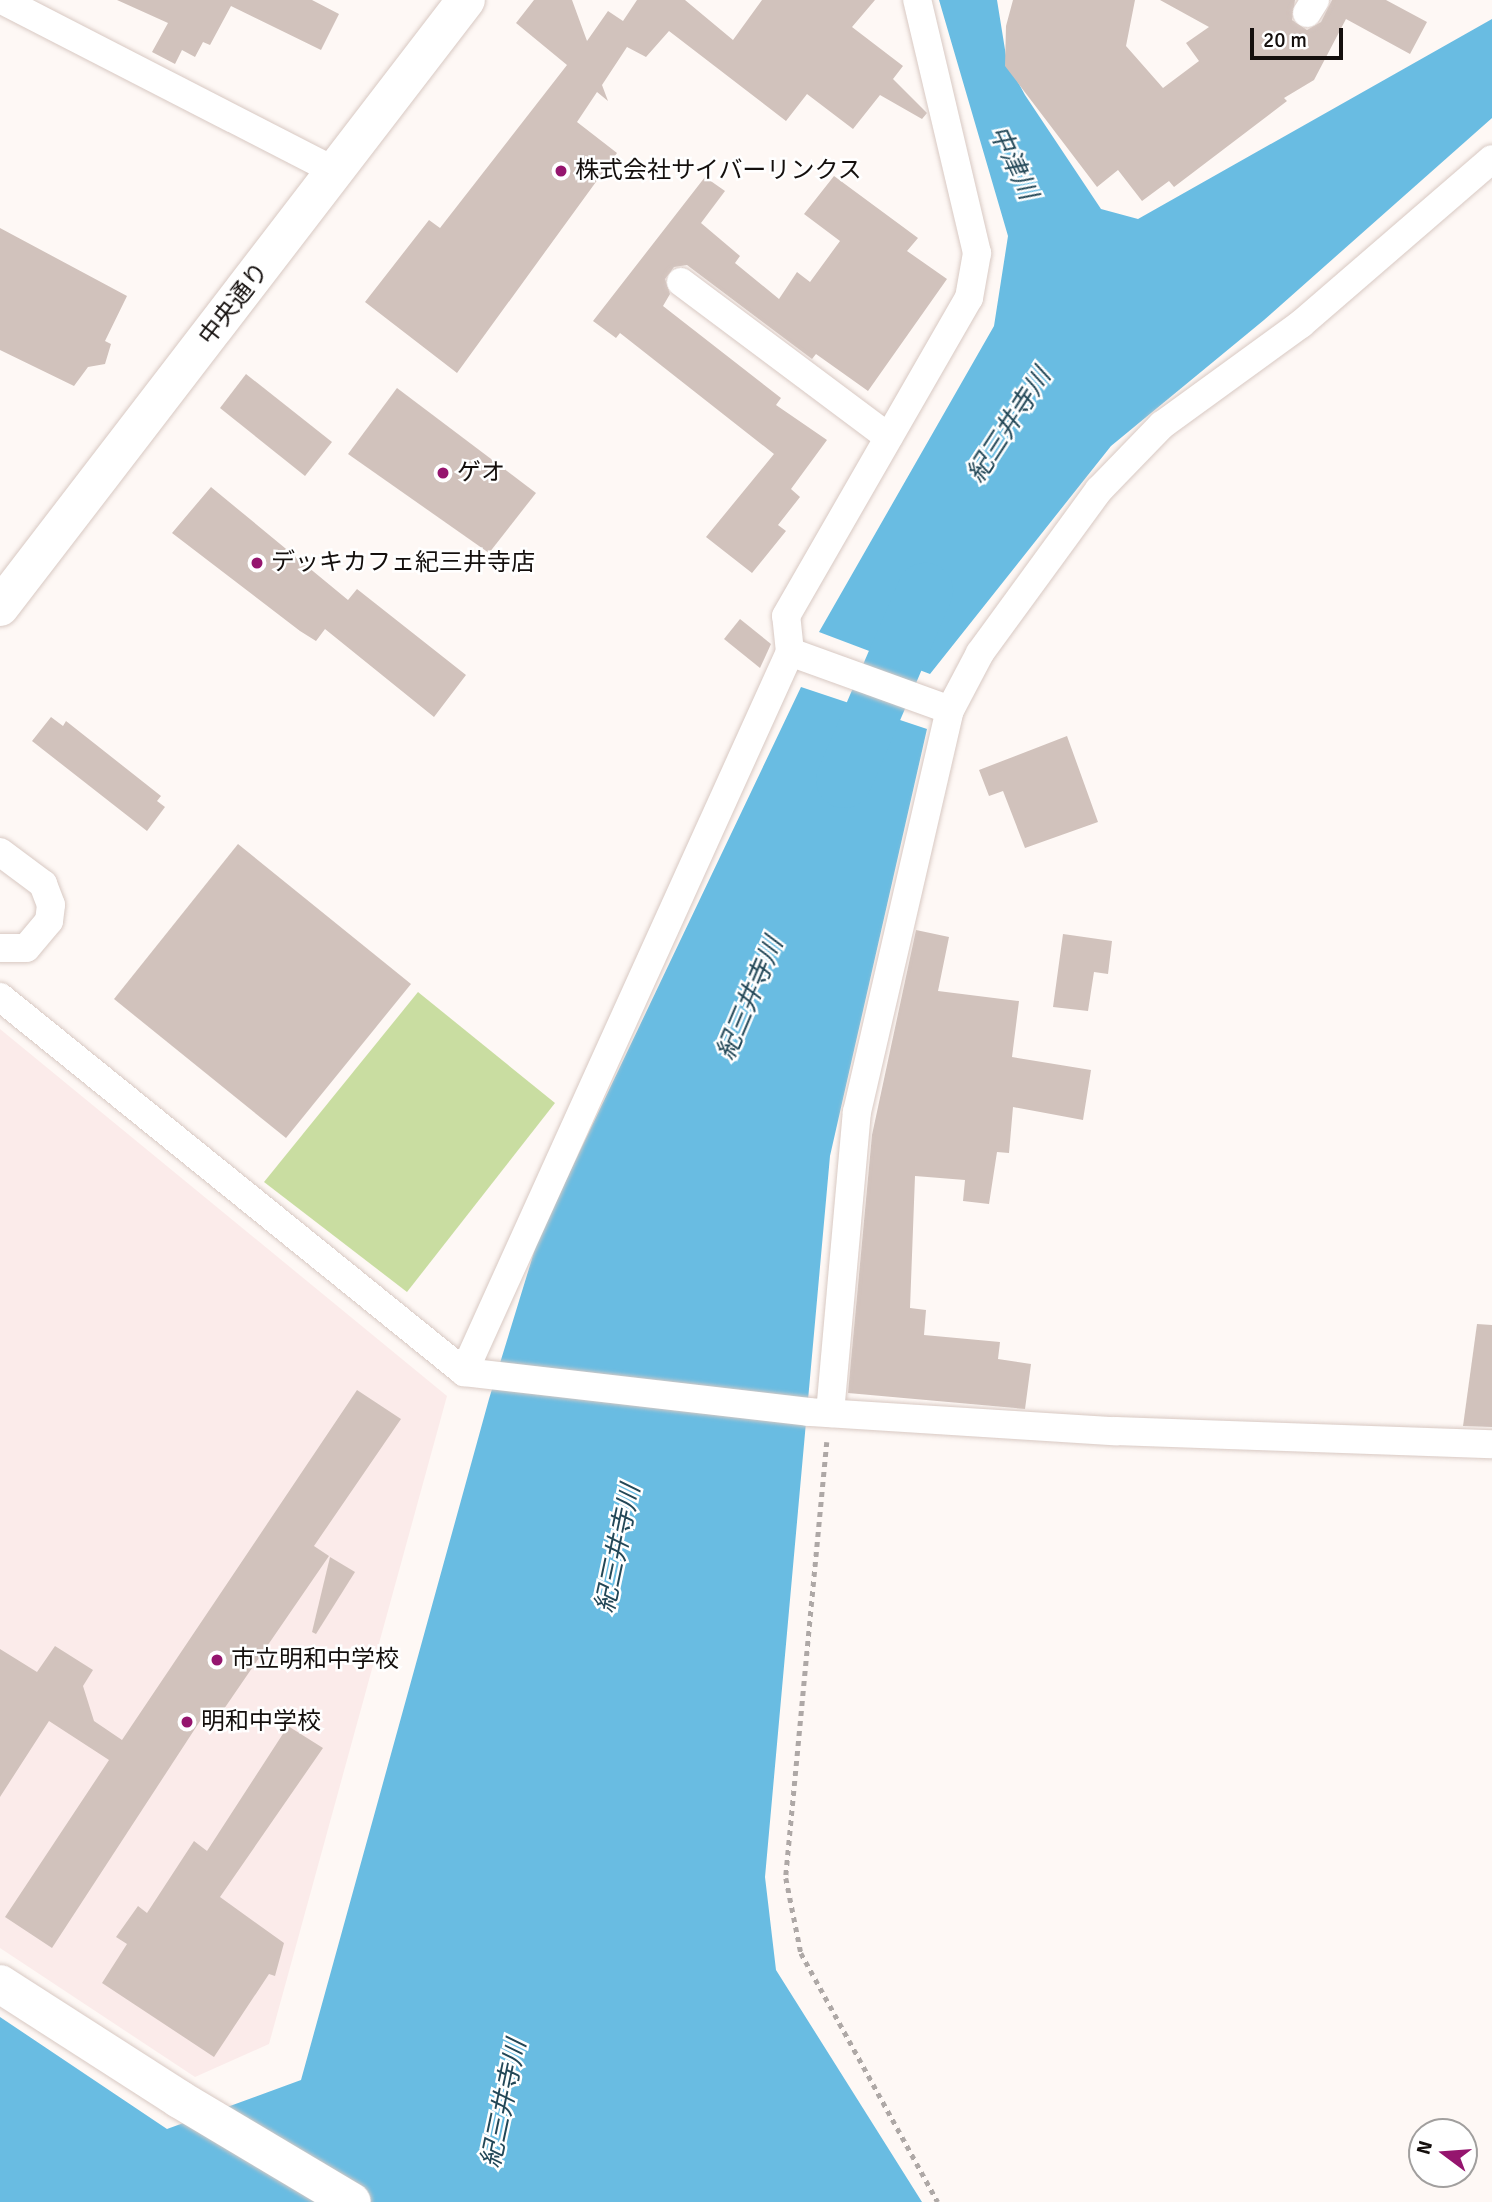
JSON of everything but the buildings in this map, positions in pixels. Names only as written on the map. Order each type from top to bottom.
[{"type":"main road","name":"中央通り","points":[[0,607],[466,0]]},
{"type":"main road","points":[[0,1984],[179,2099],[352,2202]]},
{"type":"street","points":[[2,0],[336,172]]},
{"type":"street","points":[[475,1372],[798,654],[786,616],[969,298],[977,253],[917,0]]},
{"type":"street","points":[[819,1413],[857,1112],[940,706],[1099,489],[1163,425],[1301,324],[1492,159]]},
{"type":"street","points":[[681,282],[888,437]]},
{"type":"street","points":[[798,654],[940,706]]},
{"type":"street","points":[[0,852],[43,884],[51,905],[49,921],[26,948],[0,948]]},
{"type":"street","points":[[0,997],[475,1372],[819,1413],[1115,1431],[1492,1444]]},
{"type":"path","points":[[819,1413],[786,1878],[801,1954],[938,2202]]},
{"type":"shaded area","points":[[0,1029],[447,1396],[269,2044],[195,2077],[0,1948]]},
{"type":"green space","points":[[418,992],[555,1103],[407,1292],[264,1182]]},
{"type":"water","name":"中津川","points":[[939,0],[997,0],[1007,62],[1025,95],[1101,209],[1138,219],[1492,19],[1492,118],[1264,320],[1111,446],[930,674],[819,632],[994,326],[1008,236]]},
{"type":"water","points":[[801,687],[927,729],[830,1156],[765,1877],[776,1970],[922,2202],[0,2202],[0,2017],[167,2129],[301,2080],[489,1399],[538,1239]]},
{"type":"waterway","name":"紀三井寺川","points":[[844,780],[925,591]]},
{"type":"place","name":"株式会社サイバーリンクス","points":[[561,171]]},
{"type":"place","name":"ゲオ","points":[[443,473]]},
{"type":"place","name":"デッキカフェ紀三井寺店","points":[[257,563]]},
{"type":"place","name":"市立明和中学校","points":[[217,1660]]},
{"type":"place","name":"明和中学校","points":[[187,1722]]}]
